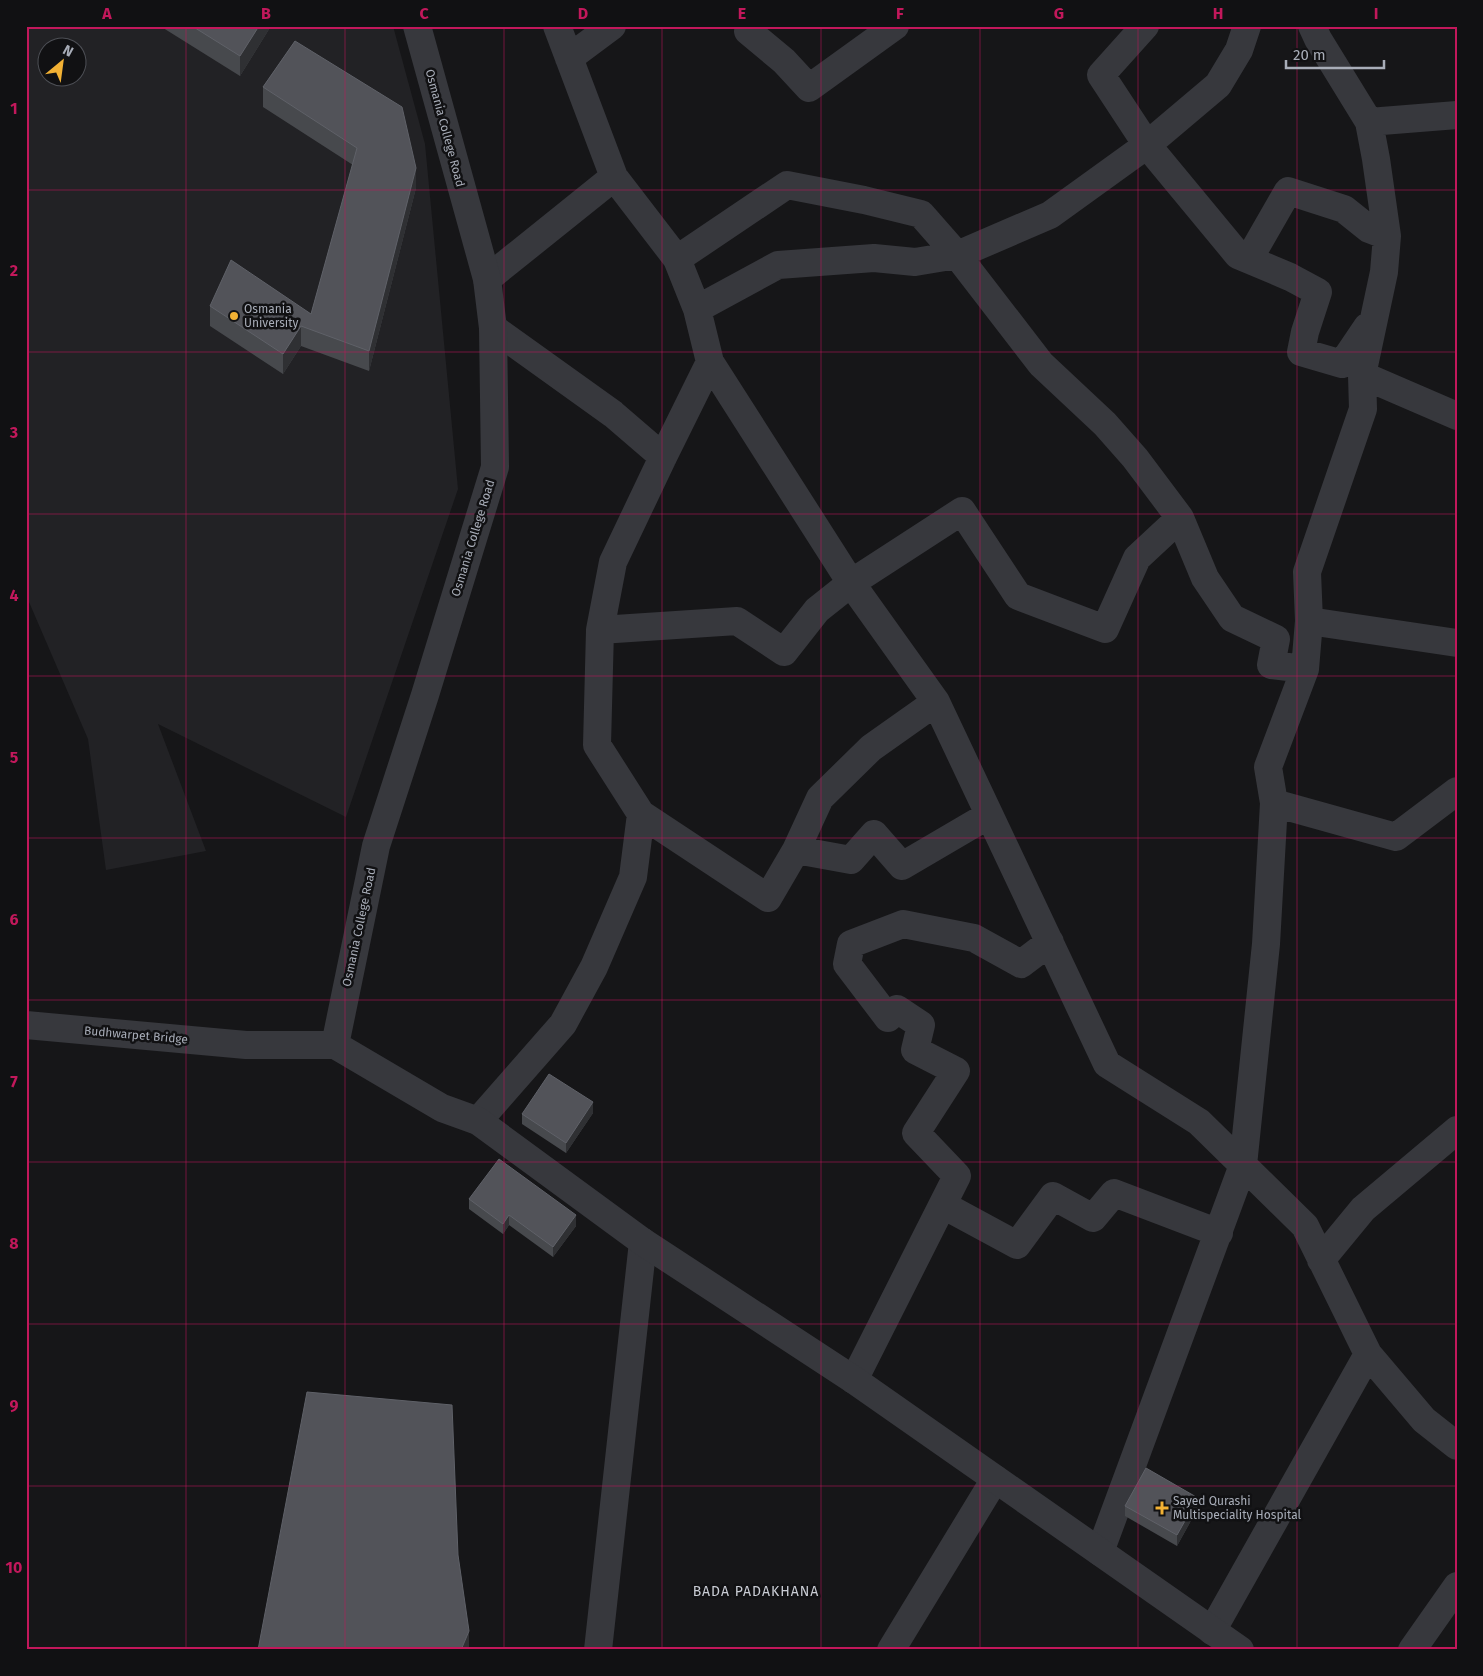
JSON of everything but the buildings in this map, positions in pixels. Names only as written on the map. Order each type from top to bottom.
[{"type":"street","name":"Osmania College Road","points":[[335,1044],[376,846],[495,467],[493,328],[487,279],[417,26]]},
{"type":"street","points":[[557,26],[614,177],[677,259],[697,309],[710,362],[851,583],[936,702],[1107,1064],[1199,1122],[1305,1226],[1368,1354],[1424,1420],[1457,1446]]},
{"type":"street","points":[[569,58],[612,26]]},
{"type":"street","points":[[751,26],[748,31],[784,61],[809,88],[895,26]]},
{"type":"street","points":[[1145,26],[1101,75],[1148,145],[1238,255],[1290,277],[1318,292],[1305,332],[1301,352],[1342,364],[1375,315]]},
{"type":"street","points":[[697,309],[778,265],[874,258],[915,262],[957,255],[1050,214],[1148,145],[1218,85],[1239,50],[1247,26]]},
{"type":"street","points":[[1100,1552],[1243,1165],[1266,944],[1274,803],[1268,767],[1305,669],[1308,621],[1307,572],[1363,409],[1362,375],[1384,272],[1387,236],[1369,122],[1318,40],[1312,26]]},
{"type":"street","points":[[1369,122],[1457,115]]},
{"type":"street","points":[[487,279],[614,177]]},
{"type":"street","points":[[677,259],[787,185],[864,200],[921,214],[957,255],[1041,364],[1105,424],[1135,458],[1180,518],[1206,578],[1232,618],[1276,639],[1271,666],[1305,669]]},
{"type":"street","points":[[1249,259],[1288,191],[1344,209],[1369,229],[1387,236]]},
{"type":"street","points":[[493,328],[613,414],[663,457]]},
{"type":"street","points":[[710,362],[613,562],[600,630],[597,745],[642,814],[768,898],[796,850],[820,798],[871,748],[936,702]]},
{"type":"street","points":[[1362,375],[1457,416]]},
{"type":"street","points":[[600,630],[738,621],[784,652],[817,610],[851,583],[962,511],[1018,596],[1106,628],[1137,558],[1180,518]]},
{"type":"street","points":[[1308,621],[1457,643]]},
{"type":"street","points":[[1274,803],[1396,837],[1457,791]]},
{"type":"street","points":[[478,1121],[563,1024],[594,967],[633,876],[642,814]]},
{"type":"street","points":[[796,850],[851,860],[874,834],[902,866],[989,814]]},
{"type":"street","points":[[854,1380],[958,1176],[916,1133],[956,1071],[915,1050],[922,1025],[896,1009],[888,1018],[847,964],[850,944],[903,924],[974,938],[1021,964],[1050,942]]},
{"type":"street","name":"Budhwarpet Bridge","points":[[26,1025],[246,1045],[335,1044]]},
{"type":"street","points":[[335,1044],[442,1108],[478,1121],[643,1242],[854,1380],[1240,1650]]},
{"type":"street","points":[[1321,1260],[1363,1209],[1457,1130]]},
{"type":"street","points":[[943,1206],[1017,1245],[1053,1196],[1093,1218],[1114,1192],[1218,1233]]},
{"type":"street","points":[[598,1650],[643,1242]]},
{"type":"street","points":[[1212,1630],[1368,1354]]},
{"type":"street","points":[[891,1650],[995,1479]]},
{"type":"street","points":[[1412,1650],[1457,1586]]},
{"type":"shaded area","name":"Osmania University","points":[[26,26],[393,26],[425,144],[458,489],[346,817],[158,724],[206,851],[106,870],[88,739],[26,595]]},
{"type":"place","name":"Osmania University","points":[[234,316]]},
{"type":"place","name":"Sayed Qurashi Multispeciality Hospital","points":[[1162,1508]]},
{"type":"district","name":"BADA PADAKHANA","points":[[756,1591]]}]
